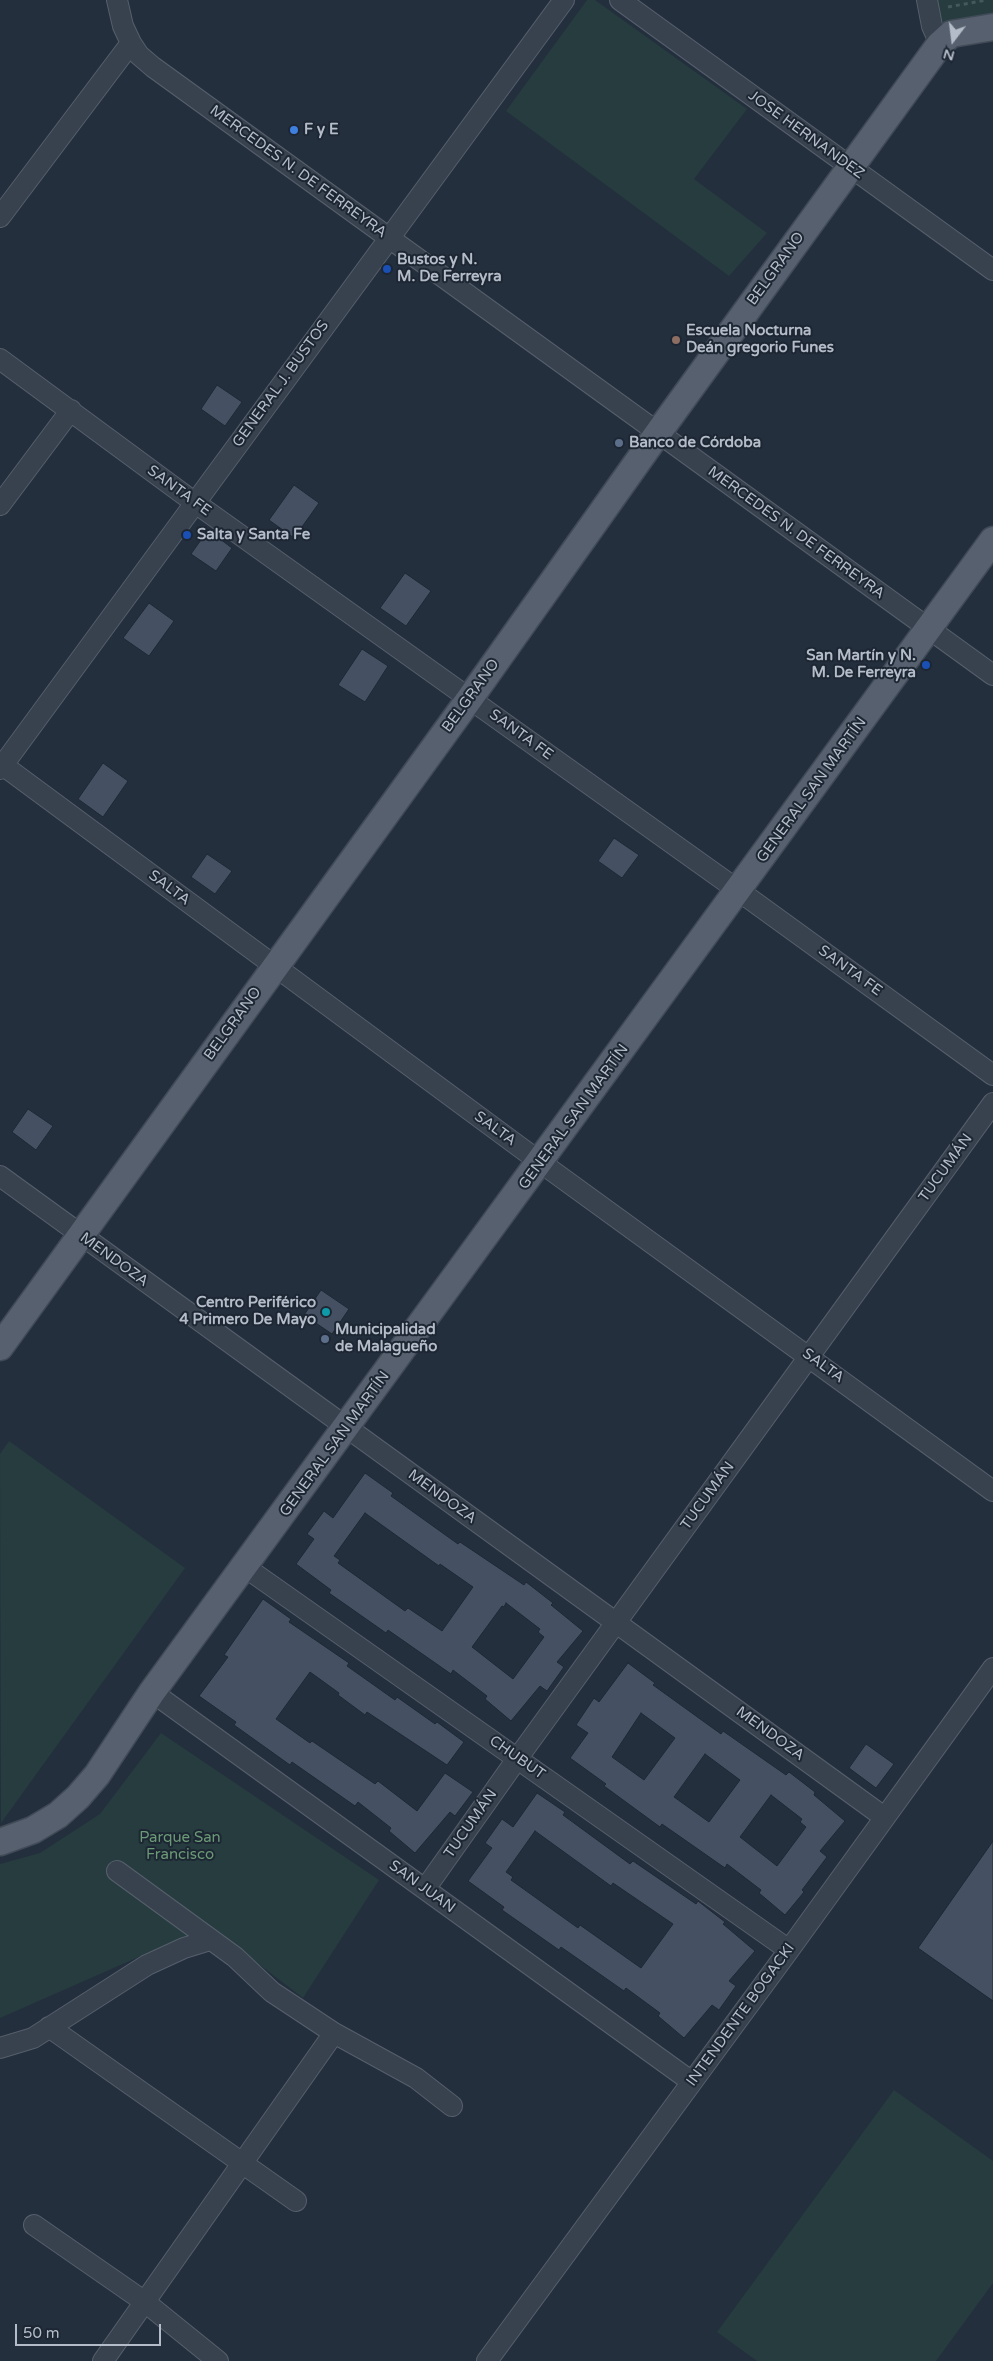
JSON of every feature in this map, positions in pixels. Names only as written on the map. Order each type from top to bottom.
[{"type":"main road","points":[[940,44],[951,34],[993,27]]},
{"type":"main road","name":"BELGRANO","points":[[0,1347],[274,966],[470,698],[849,167],[940,44]]},
{"type":"main road","name":"GENERAL SAN MARTÍN","points":[[0,1842],[33,1830],[58,1815],[78,1797],[97,1775],[152,1692],[347,1428],[993,540]]},
{"type":"street","name":"MERCEDES N. DE FERREYRA","points":[[117,0],[123,26],[131,43],[139,55],[153,67],[993,675]]},
{"type":"street","name":"GENERAL J. BUSTOS","points":[[1,766],[564,0]]},
{"type":"street","name":"JOSE HERNANDEZ","points":[[620,0],[993,270]]},
{"type":"street","points":[[928,5],[932,26],[940,44]]},
{"type":"street","points":[[0,217],[131,43]]},
{"type":"street","name":"SANTA FE","points":[[0,360],[194,502],[470,698],[993,1075]]},
{"type":"street","points":[[0,505],[70,410]]},
{"type":"street","name":"SALTA","points":[[1,766],[540,1162],[993,1491]]},
{"type":"street","name":"TUCUMÁN","points":[[425,1889],[517,1758],[617,1623],[993,1103]]},
{"type":"street","name":"MENDOZA","points":[[0,1176],[884,1818]]},
{"type":"street","name":"CHUBUT","points":[[245,1567],[789,1950]]},
{"type":"street","name":"INTENDENTE BOGACKI","points":[[487,2361],[789,1950],[993,1668]]},
{"type":"street","name":"SAN JUAN","points":[[152,1692],[692,2082]]},
{"type":"street","points":[[117,1871],[235,1957],[272,1992],[334,2033],[416,2078],[452,2106]]},
{"type":"street","points":[[0,2048],[32,2038],[147,1965],[184,1948],[210,1940]]},
{"type":"street","points":[[49,2027],[296,2202]]},
{"type":"street","points":[[103,2361],[334,2033]]},
{"type":"street","points":[[34,2225],[145,2302],[218,2361]]},
{"type":"path","points":[[928,5],[987,0]]},
{"type":"green space","points":[[587,0],[595,0],[747,109],[694,179],[767,233],[729,276],[506,111]]},
{"type":"green space","points":[[927,0],[993,0],[993,27],[940,44]]},
{"type":"green space","points":[[9,1441],[185,1568],[1,1823],[0,1454]]},
{"type":"green space","name":"Parque San Francisco","points":[[161,1733],[379,1880],[303,1998],[209,1926],[0,2018],[0,1864],[40,1853],[100,1814]]},
{"type":"green space","points":[[894,2090],[993,2161],[993,2283],[936,2361],[757,2361],[717,2332]]},
{"type":"building","points":[[217,385],[242,402],[225,426],[201,409]]},
{"type":"building","points":[[294,485],[319,503],[294,538],[269,520]]},
{"type":"building","points":[[208,530],[232,548],[216,571],[191,554]]},
{"type":"building","points":[[405,573],[431,591],[406,626],[380,608]]},
{"type":"building","points":[[149,603],[174,621],[149,656],[123,638]]},
{"type":"building","points":[[362,649],[388,666],[365,702],[338,685]]},
{"type":"building","points":[[103,763],[128,781],[103,817],[78,799]]},
{"type":"building","points":[[614,838],[639,855],[622,878],[598,861]]},
{"type":"building","points":[[207,854],[232,871],[215,894],[191,877]]},
{"type":"building","points":[[28,1109],[53,1126],[36,1150],[12,1132]]},
{"type":"building","name":"Centro Periférico 4 Primero De Mayo","points":[[321,1290],[349,1309],[332,1334],[304,1315]]},
{"type":"building","points":[[365,1473],[393,1493],[391,1496],[458,1544],[460,1542],[524,1585],[526,1582],[553,1603],[551,1605],[583,1631],[557,1662],[564,1667],[547,1691],[540,1686],[511,1721],[485,1699],[487,1696],[453,1670],[451,1674],[388,1630],[386,1633],[329,1593],[331,1590],[296,1564],[314,1539],[307,1534],[324,1511],[333,1518]],"holes":[[[365,1513],[439,1566],[440,1564],[473,1587],[442,1631],[408,1608],[405,1611],[338,1563],[340,1560],[334,1556]],[[506,1603],[540,1629],[538,1632],[544,1637],[513,1679],[472,1647]]]},
{"type":"building","points":[[263,1599],[291,1619],[289,1622],[349,1663],[347,1666],[395,1700],[397,1697],[435,1724],[437,1722],[464,1742],[447,1765],[367,1712],[365,1715],[310,1672],[276,1719],[375,1784],[378,1781],[417,1811],[445,1773],[473,1792],[455,1816],[450,1812],[415,1853],[389,1831],[391,1828],[358,1802],[355,1806],[292,1762],[290,1765],[234,1725],[236,1722],[199,1696],[228,1657],[224,1655]]},
{"type":"building","points":[[628,1663],[655,1683],[653,1685],[721,1734],[723,1731],[786,1775],[789,1772],[815,1792],[814,1795],[845,1821],[820,1851],[827,1857],[802,1890],[804,1892],[785,1915],[759,1893],[761,1890],[727,1864],[725,1868],[662,1824],[660,1827],[604,1786],[606,1784],[570,1758],[588,1733],[576,1725],[594,1698],[599,1702]],"holes":[[[641,1713],[675,1738],[644,1780],[612,1757]],[[705,1754],[740,1780],[709,1822],[674,1797]],[[771,1795],[802,1819],[800,1822],[806,1827],[777,1866],[740,1837]]]},
{"type":"building","points":[[866,1744],[894,1764],[876,1788],[849,1768]]},
{"type":"building","points":[[537,1793],[565,1812],[563,1815],[630,1864],[633,1861],[696,1904],[698,1901],[725,1922],[723,1924],[755,1951],[729,1981],[736,1986],[719,2010],[712,2005],[684,2038],[658,2016],[660,2013],[626,1988],[624,1991],[561,1947],[559,1950],[502,1910],[504,1907],[468,1881],[492,1848],[485,1843],[502,1819],[513,1827]],"holes":[[[535,1831],[611,1886],[613,1883],[673,1924],[641,1968],[580,1925],[578,1928],[511,1880],[513,1877],[506,1872]]]},
{"type":"building","points":[[993,1841],[993,2001],[918,1948]]},
{"type":"place","name":"F y E","points":[[294,130]]},
{"type":"place","name":"Bustos y N. M. De Ferreyra","points":[[387,269]]},
{"type":"place","name":"Escuela Nocturna Deán gregorio Funes","points":[[676,340]]},
{"type":"place","name":"Banco de Córdoba","points":[[619,443]]},
{"type":"place","name":"Salta y Santa Fe","points":[[187,535]]},
{"type":"place","name":"San Martín y N. M. De Ferreyra","points":[[926,665]]},
{"type":"place","name":"Centro Periférico 4 Primero De Mayo","points":[[326,1312]]},
{"type":"place","name":"Municipalidad de Malagueño","points":[[325,1339]]}]
